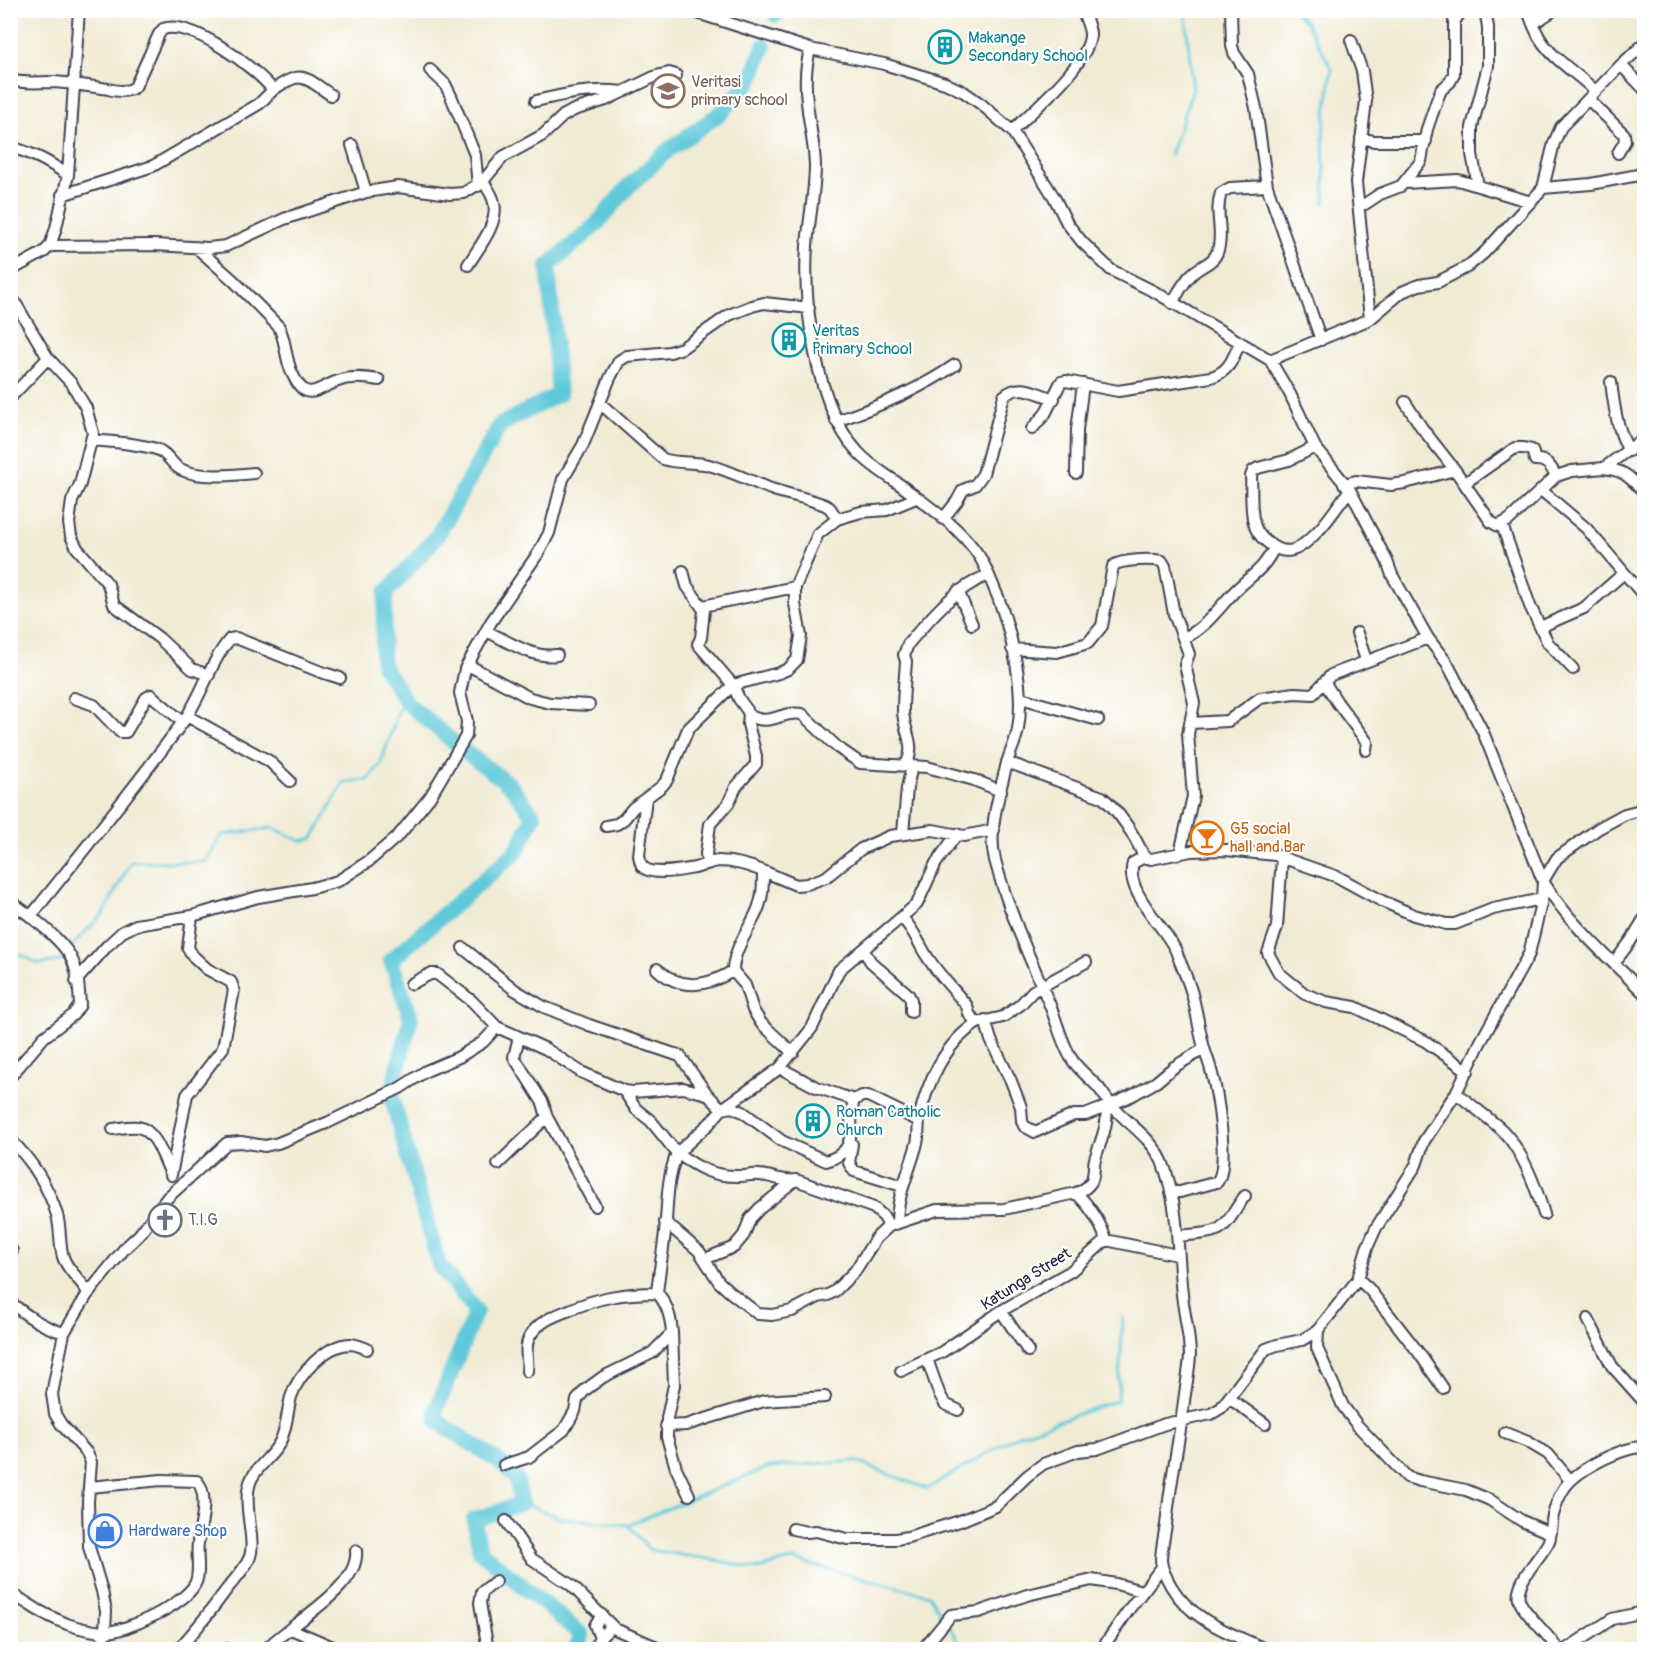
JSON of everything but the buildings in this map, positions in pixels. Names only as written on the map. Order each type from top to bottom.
[{"type":"street","points":[[10,271],[36,258],[50,246],[68,175],[79,10]]},
{"type":"street","points":[[688,10],[810,49],[884,64],[945,83],[964,92],[1012,131],[1054,197],[1067,223],[1082,243],[1111,270],[1270,360],[1290,394],[1315,447],[1347,487],[1387,561],[1392,575],[1428,638],[1447,663],[1483,732],[1543,881],[1556,903],[1572,922],[1644,993]]},
{"type":"street","points":[[1012,131],[1078,64],[1088,44],[1090,34],[1082,10]]},
{"type":"street","points":[[1231,10],[1232,46],[1248,74],[1256,108],[1267,186],[1321,340]]},
{"type":"street","points":[[1405,183],[1421,161],[1426,141],[1426,129],[1441,90],[1450,82],[1454,74],[1454,22],[1462,10]]},
{"type":"street","points":[[1478,186],[1472,154],[1472,127],[1488,66],[1488,27],[1485,10]]},
{"type":"street","points":[[1528,10],[1540,38],[1556,57],[1578,74],[1591,95],[1624,134],[1626,141],[1618,153]]},
{"type":"street","points":[[1533,24],[1554,10]]},
{"type":"street","points":[[10,80],[131,90],[135,87],[153,44],[163,29],[173,26],[214,42],[230,51],[273,90]]},
{"type":"street","points":[[1351,40],[1365,83],[1366,100],[1356,182],[1370,319]]},
{"type":"street","points":[[1270,360],[1370,319],[1402,292],[1419,285],[1438,282],[1467,267],[1484,253],[1543,188],[1558,132],[1591,95],[1644,44]]},
{"type":"street","points":[[810,49],[806,95],[815,167],[806,249],[809,308],[821,384],[844,435],[861,455],[943,519],[976,553],[997,595],[1012,649],[1021,698],[1018,727],[1007,762],[993,830],[994,857],[1005,900],[1073,1062],[1096,1086],[1109,1106],[1146,1137],[1161,1160],[1172,1192],[1178,1236],[1177,1255],[1190,1341],[1190,1359],[1168,1499],[1162,1568],[1176,1593],[1198,1615],[1267,1650]]},
{"type":"street","points":[[1621,65],[1644,89]]},
{"type":"street","points":[[430,70],[444,84],[451,96],[475,155],[480,183],[494,202],[495,210],[487,234],[468,266]]},
{"type":"street","points":[[50,246],[208,248],[226,246],[284,219],[366,192],[398,187],[450,194],[464,193],[480,183],[502,157],[543,135],[563,116],[606,100],[656,76],[669,73],[675,75]]},
{"type":"street","points":[[62,195],[153,166],[259,104],[289,78],[295,76],[305,78],[331,95]]},
{"type":"street","points":[[536,101],[583,90],[604,89],[623,92]]},
{"type":"street","points":[[1361,138],[1374,141],[1426,141]]},
{"type":"street","points":[[352,145],[366,192]]},
{"type":"street","points":[[10,147],[27,151],[47,160],[68,175]]},
{"type":"street","points":[[1543,188],[1644,177]]},
{"type":"street","points":[[1365,204],[1405,183],[1458,180],[1531,202]]},
{"type":"street","points":[[1172,303],[1191,275],[1213,261],[1218,251],[1221,235],[1217,204],[1221,194],[1230,188],[1267,186]]},
{"type":"street","points":[[196,247],[234,281],[279,327],[283,335],[287,362],[293,376],[303,389],[309,393],[318,391],[348,378],[379,380]]},
{"type":"street","points":[[10,294],[48,358],[72,384],[86,408],[93,433],[80,484],[72,501],[69,523],[71,536],[77,548],[108,584],[114,606],[159,638],[192,669],[209,675]]},
{"type":"street","points":[[76,981],[122,932],[136,925],[192,916],[258,897],[325,885],[351,874],[369,861],[407,825],[430,797],[466,736],[467,721],[460,693],[461,682],[486,631],[539,552],[549,533],[563,479],[583,445],[610,378],[619,362],[627,356],[670,352],[682,348],[729,315],[752,306],[764,303],[809,308]]},
{"type":"street","points":[[1032,429],[1054,399],[1061,382],[1118,391],[1211,377],[1221,374],[1229,366],[1240,342]]},
{"type":"street","points":[[10,398],[48,358]]},
{"type":"street","points":[[836,421],[881,406],[932,381],[955,366]]},
{"type":"street","points":[[1611,382],[1619,427],[1629,451]]},
{"type":"street","points":[[1076,473],[1077,430],[1083,384]]},
{"type":"street","points":[[943,519],[963,490],[975,485],[982,474],[1004,396],[1020,388],[1054,399]]},
{"type":"street","points":[[1405,402],[1491,522],[1497,526],[1502,525],[1556,476],[1572,471],[1616,469],[1627,474],[1644,492]]},
{"type":"street","points":[[601,404],[663,459],[670,462],[686,461],[708,465],[727,471],[774,490],[825,505],[830,508],[837,519]]},
{"type":"street","points":[[1604,468],[1644,438]]},
{"type":"street","points":[[91,440],[158,450],[179,469],[193,472],[224,476],[254,472]]},
{"type":"street","points":[[1315,447],[1289,460],[1253,471],[1251,491],[1254,523],[1260,536],[1274,548],[1287,552],[1304,544],[1320,530],[1347,487],[1356,481],[1391,485],[1455,470]]},
{"type":"street","points":[[1464,483],[1515,448],[1532,450],[1535,460],[1541,459],[1549,464],[1556,476]]},
{"type":"street","points":[[1541,490],[1586,528],[1644,596]]},
{"type":"street","points":[[606,826],[617,824],[624,819],[662,786],[667,780],[688,729],[733,685],[779,673],[788,669],[797,660],[801,636],[795,604],[795,586],[818,534],[837,519],[861,512],[887,510],[916,498]]},
{"type":"street","points":[[1502,525],[1530,606],[1541,629],[1548,643],[1574,669]]},
{"type":"street","points":[[1184,638],[1207,622],[1233,593],[1253,577],[1264,565],[1274,548]]},
{"type":"street","points":[[1012,649],[1058,652],[1088,643],[1102,626],[1113,566],[1118,562],[1162,561],[1165,566],[1174,614],[1189,654],[1185,665],[1194,703],[1188,734],[1194,796],[1180,853]]},
{"type":"street","points":[[683,570],[691,592],[703,606],[703,627],[698,645],[733,685],[749,715],[748,723],[755,746],[756,764],[736,787],[728,804],[710,824],[706,845],[707,862]]},
{"type":"street","points":[[1541,629],[1546,624],[1584,608],[1624,573]]},
{"type":"street","points":[[903,833],[911,743],[904,726],[903,716],[905,651],[915,636],[958,591],[988,575]]},
{"type":"street","points":[[703,606],[795,586]]},
{"type":"street","points":[[958,591],[972,624]]},
{"type":"street","points":[[486,631],[531,652],[546,657],[557,655]]},
{"type":"street","points":[[1357,633],[1366,660]]},
{"type":"street","points":[[31,916],[94,835],[121,805],[185,719],[230,639],[236,638],[340,678]]},
{"type":"street","points":[[1191,723],[1228,722],[1260,698],[1294,693],[1312,694],[1331,675],[1428,638]]},
{"type":"street","points":[[468,665],[530,698],[550,704],[589,705]]},
{"type":"street","points":[[1325,683],[1360,731],[1366,742],[1366,750]]},
{"type":"street","points":[[74,698],[94,705],[120,732],[126,732],[146,698],[151,695],[185,719],[269,761],[290,781]]},
{"type":"street","points":[[1021,698],[1098,720]]},
{"type":"street","points":[[749,715],[761,721],[768,721],[796,713],[802,714],[837,747],[860,763],[909,766],[948,772],[1001,791]]},
{"type":"street","points":[[1007,762],[1102,797],[1109,803],[1144,856],[1151,859],[1180,853],[1226,850],[1275,855],[1338,877],[1414,915],[1446,924],[1455,924],[1493,909],[1542,899]]},
{"type":"street","points":[[646,798],[639,855],[644,868],[662,872],[697,867],[707,862],[738,863],[796,885],[815,882],[832,873],[861,849],[877,840],[903,833],[933,830],[964,836],[993,830]]},
{"type":"street","points":[[793,1528],[847,1539],[896,1539],[960,1521],[996,1506],[1043,1464],[1078,1451],[1096,1449],[1165,1424],[1211,1414],[1221,1408],[1266,1349],[1297,1341],[1318,1330],[1358,1279],[1367,1248],[1380,1221],[1416,1165],[1424,1141],[1456,1093],[1480,1042],[1529,954],[1542,899],[1543,881],[1557,858],[1599,828],[1624,814],[1644,809]]},
{"type":"street","points":[[689,1495],[673,1458],[666,1426],[674,1384],[672,1333],[668,1308],[657,1293],[666,1195],[676,1153],[722,1109],[780,1068],[812,1028],[840,970],[917,904],[936,863],[957,834]]},
{"type":"street","points":[[1144,856],[1133,863],[1132,880],[1158,925],[1175,948],[1193,996],[1204,1049],[1212,1071],[1222,1143],[1222,1168],[1217,1182],[1172,1192]]},
{"type":"street","points":[[1282,858],[1277,927],[1268,953],[1279,973],[1305,994],[1326,1002],[1355,1007],[1425,1041],[1468,1071]]},
{"type":"street","points":[[763,871],[759,907],[739,947],[733,962],[733,971],[745,985],[753,1010],[761,1023],[793,1053]]},
{"type":"street","points":[[10,901],[31,916],[67,951],[73,962],[80,1005],[77,1011],[44,1036],[10,1077]]},
{"type":"street","points":[[171,1175],[187,1095],[223,1048],[234,990],[231,982],[207,969],[188,948],[192,916]]},
{"type":"street","points":[[902,918],[934,967],[967,1006],[969,1014],[981,1022],[1011,1081],[1021,1107],[1024,1126],[1035,1132],[1074,1115],[1085,1115],[1109,1106],[1155,1082],[1174,1067],[1204,1049]]},
{"type":"street","points":[[1614,963],[1644,919]]},
{"type":"street","points":[[463,948],[515,990],[544,1007],[680,1056],[707,1094],[722,1109]]},
{"type":"street","points":[[864,951],[871,962],[908,994],[911,1000],[911,1012]]},
{"type":"street","points":[[893,1225],[902,1186],[917,1143],[924,1099],[942,1060],[957,1040],[981,1022],[1003,1017],[1020,1005],[1033,991],[1086,962]]},
{"type":"street","points":[[657,969],[667,978],[692,984],[706,984],[733,971]]},
{"type":"street","points":[[411,984],[430,974],[437,974],[472,1001],[497,1028],[561,1058],[581,1072],[624,1091],[683,1088],[707,1094]]},
{"type":"street","points":[[100,1650],[105,1632],[105,1603],[89,1547],[88,1501],[91,1462],[87,1453],[61,1424],[52,1404],[52,1387],[64,1333],[87,1295],[124,1248],[139,1235],[167,1198],[227,1143],[241,1142],[265,1146],[329,1122],[400,1088],[426,1071],[472,1049],[497,1028]]},
{"type":"street","points":[[519,1037],[514,1057],[543,1103],[547,1117],[595,1206]]},
{"type":"street","points":[[780,1068],[816,1087],[854,1100],[868,1096],[919,1121]]},
{"type":"street","points":[[624,1091],[636,1109],[651,1122],[676,1153],[708,1173],[739,1177],[757,1174],[777,1178],[784,1182],[796,1180],[874,1209],[893,1225]]},
{"type":"street","points":[[1456,1093],[1503,1132],[1516,1148],[1535,1184],[1544,1214]]},
{"type":"street","points":[[854,1100],[851,1139],[853,1143],[849,1163],[854,1172],[902,1186]]},
{"type":"street","points":[[665,1222],[690,1241],[705,1259],[719,1282],[748,1308],[758,1314],[772,1315],[792,1311],[835,1291],[855,1271],[876,1238],[893,1225],[937,1210],[1004,1209],[1083,1191],[1090,1184],[1093,1175],[1109,1106]]},
{"type":"street","points":[[722,1109],[732,1107],[739,1110],[782,1141],[826,1161],[839,1156],[851,1139]]},
{"type":"street","points":[[498,1164],[547,1117]]},
{"type":"street","points":[[113,1129],[137,1127],[144,1129],[157,1143],[178,1188]]},
{"type":"street","points":[[10,1140],[30,1162],[50,1199],[60,1228],[66,1265],[84,1285],[87,1295]]},
{"type":"street","points":[[705,1259],[734,1247],[744,1235],[750,1219],[759,1209],[796,1180]]},
{"type":"street","points":[[1076,1193],[1104,1231],[1106,1240],[1177,1255]]},
{"type":"street","points":[[1178,1236],[1217,1231],[1245,1196]]},
{"type":"street","name":"Katunga Street","points":[[902,1371],[942,1352],[1001,1311],[1071,1271],[1106,1240]]},
{"type":"street","points":[[1358,1279],[1369,1289],[1419,1353],[1443,1388]]},
{"type":"street","points":[[526,1371],[528,1365],[525,1357],[529,1337],[553,1315],[590,1300],[625,1294],[657,1293]]},
{"type":"street","points":[[10,1302],[49,1328],[64,1333]]},
{"type":"street","points":[[1001,1311],[1028,1351]]},
{"type":"street","points":[[1588,1319],[1612,1366],[1644,1402]]},
{"type":"street","points":[[1318,1330],[1317,1348],[1349,1416],[1407,1477],[1466,1490],[1490,1500],[1522,1521],[1550,1533]]},
{"type":"street","points":[[504,1465],[529,1457],[564,1430],[577,1400],[585,1390],[603,1377],[652,1353],[672,1333]]},
{"type":"street","points":[[1297,1341],[1317,1348]]},
{"type":"street","points":[[177,1650],[202,1622],[248,1560],[249,1484],[280,1442],[292,1396],[303,1374],[318,1359],[343,1345],[352,1344],[368,1349]]},
{"type":"street","points":[[927,1359],[945,1404],[958,1410]]},
{"type":"street","points":[[666,1426],[686,1425],[764,1401],[825,1397]]},
{"type":"street","points":[[1229,1398],[1265,1424]]},
{"type":"street","points":[[1505,1433],[1528,1442],[1548,1454],[1570,1480]]},
{"type":"street","points":[[1558,1650],[1546,1632],[1522,1606],[1518,1595],[1530,1569],[1547,1545],[1554,1511],[1570,1480],[1616,1453],[1629,1448],[1644,1447]]},
{"type":"street","points":[[10,1594],[69,1625],[105,1632],[122,1629],[151,1617],[194,1587],[197,1579],[197,1553],[203,1494],[197,1481],[142,1481],[90,1487]]},
{"type":"street","points":[[506,1521],[532,1559],[571,1586],[620,1632],[642,1640],[658,1650]]},
{"type":"street","points":[[265,1650],[336,1591],[357,1560],[356,1551]]},
{"type":"street","points":[[1101,1650],[1142,1591],[1162,1568]]},
{"type":"street","points":[[922,1650],[951,1615],[966,1615],[1027,1595],[1092,1580],[1142,1591]]},
{"type":"street","points":[[488,1650],[480,1603],[482,1592],[496,1581]]},
{"type":"street","points":[[1565,1650],[1612,1619],[1644,1612]]},
{"type":"street","points":[[600,1638],[596,1625],[602,1615]]},
{"type":"street","points":[[594,1650],[600,1638],[612,1626]]},
{"type":"street","points":[[291,1629],[340,1650]]},
{"type":"waterway","points":[[776,15],[779,10]]},
{"type":"waterway","points":[[1170,155],[1193,89],[1185,10]]},
{"type":"waterway","points":[[1292,10],[1306,22],[1332,69],[1323,135],[1325,203]]},
{"type":"waterway","points":[[575,1650],[582,1635],[480,1551],[474,1520],[522,1503],[516,1478],[504,1465],[437,1421],[436,1410],[476,1311],[439,1265],[391,1095],[411,1018],[391,960],[517,851],[534,816],[509,784],[464,751],[407,703],[383,666],[386,593],[437,536],[500,425],[559,394],[548,266],[596,225],[629,186],[667,151],[722,112],[751,80],[764,46]]},
{"type":"waterway","points":[[70,948],[103,914],[131,862],[205,862],[222,835],[273,828],[301,841],[313,838],[344,782],[368,780],[381,763],[399,709],[407,703]]},
{"type":"waterway","points":[[10,955],[22,955],[39,964],[59,961],[65,953]]},
{"type":"waterway","points":[[522,1503],[561,1518],[628,1525],[769,1467],[855,1461],[927,1489],[1018,1435],[1118,1400],[1123,1317]]},
{"type":"waterway","points":[[628,1525],[650,1550],[757,1569],[792,1560],[929,1595],[964,1650]]},
{"type":"place","name":"Makange Secondary School","points":[[945,47]]},
{"type":"place","name":"Veritasi primary school","points":[[668,91]]},
{"type":"place","name":"Veritas Primary School","points":[[789,340]]},
{"type":"place","name":"G5 social hall and Bar","points":[[1207,838]]},
{"type":"place","name":"Roman Catholic Church","points":[[813,1121]]},
{"type":"place","name":"T.I.G","points":[[165,1220]]},
{"type":"place","name":"Hardware Shop","points":[[105,1531]]}]
